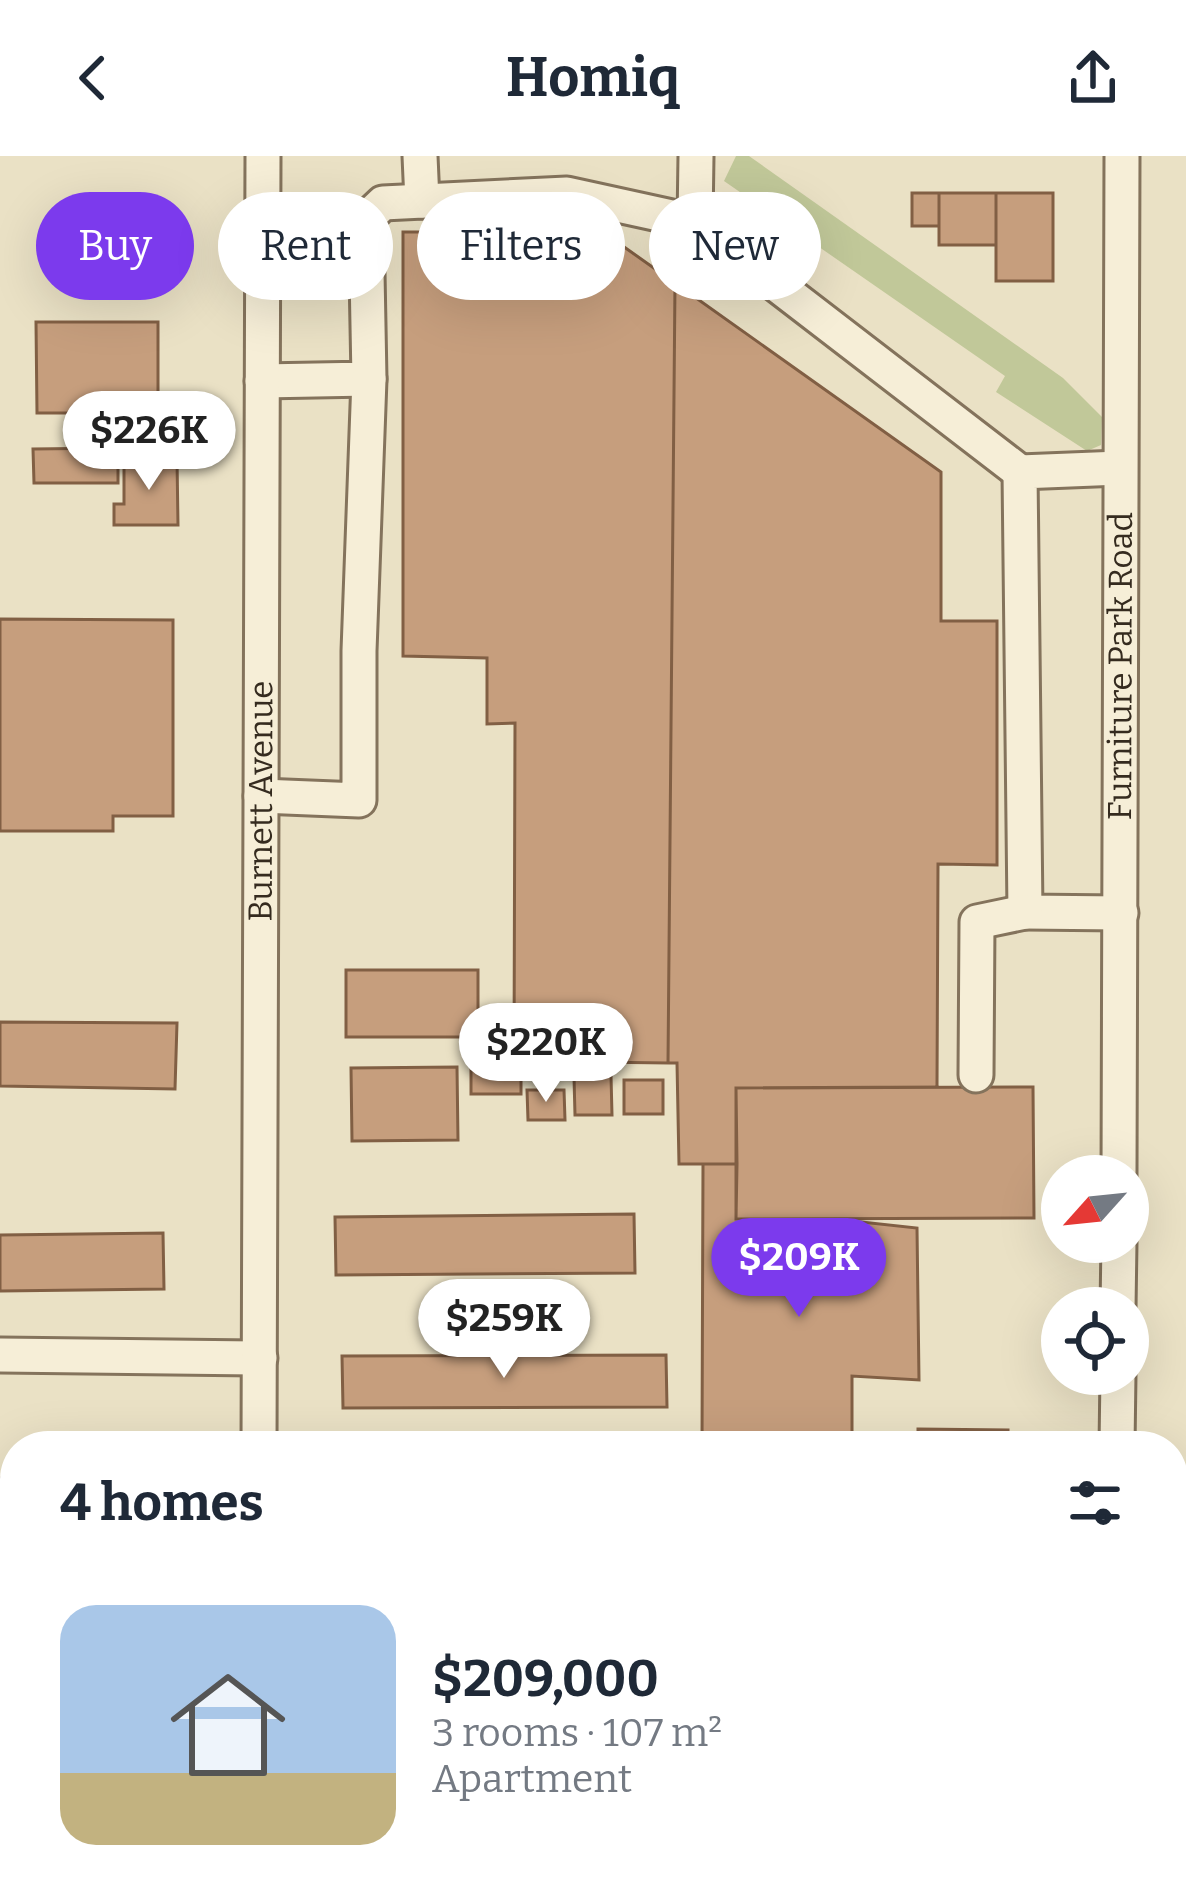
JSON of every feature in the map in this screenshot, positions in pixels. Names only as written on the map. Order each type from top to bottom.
[{"type":"street","name":"Burnett Avenue","points":[[260,1431],[262,156]]},
{"type":"street","points":[[420,156],[422,192]]},
{"type":"street","points":[[695,192],[696,156]]},
{"type":"street","name":"Furniture Park Road","points":[[1119,1155],[1122,156]]},
{"type":"street","points":[[261,796],[359,800],[369,379],[366,219],[383,203],[417,200]]},
{"type":"street","points":[[796,300],[1020,472],[1120,468]]},
{"type":"street","points":[[262,381],[369,379]]},
{"type":"street","points":[[1020,472],[1025,912]]},
{"type":"street","points":[[976,1075],[977,922],[1025,912],[1121,914]]},
{"type":"street","points":[[0,1354],[260,1358]]},
{"type":"street","points":[[1117,1431],[1118,1395]]},
{"type":"green space","points":[[736,156],[749,156],[800,192],[740,192],[724,181]]},
{"type":"green space","points":[[821,207],[1063,378],[1102,417],[1101,445],[1087,451],[996,392],[1005,376],[821,248]]},
{"type":"building","points":[[912,193],[939,193],[939,226],[912,226]]},
{"type":"building","points":[[939,193],[996,193],[996,245],[939,245]]},
{"type":"building","points":[[996,193],[1053,193],[1053,281],[996,281]]},
{"type":"building","points":[[403,232],[417,232],[417,300],[625,300],[625,248],[649,265],[649,300],[675,300],[668,1063],[514,1061],[515,723],[487,724],[487,658],[403,656]]},
{"type":"building","points":[[675,300],[699,300],[941,472],[941,621],[997,621],[997,865],[938,864],[937,1087],[736,1088],[737,1164],[679,1164],[677,1063],[668,1063]]},
{"type":"building","points":[[36,322],[158,322],[158,413],[37,413]]},
{"type":"building","points":[[118,448],[118,483],[34,483],[33,449]]},
{"type":"building","points":[[124,459],[177,459],[178,525],[114,525],[114,504],[124,504]]},
{"type":"building","points":[[0,619],[173,620],[173,816],[113,816],[113,831],[0,831]]},
{"type":"building","points":[[346,970],[478,970],[478,1037],[346,1037]]},
{"type":"building","points":[[0,1022],[177,1023],[175,1089],[0,1086]]},
{"type":"building","points":[[521,1066],[521,1094],[471,1094],[471,1067]]},
{"type":"building","points":[[457,1067],[458,1140],[352,1141],[351,1068]]},
{"type":"building","points":[[611,1076],[612,1115],[575,1115],[574,1077]]},
{"type":"building","points":[[624,1080],[663,1080],[663,1114],[624,1114]]},
{"type":"building","points":[[1033,1087],[1034,1218],[736,1219],[736,1088]]},
{"type":"building","points":[[527,1090],[564,1090],[565,1120],[528,1120]]},
{"type":"building","points":[[703,1164],[737,1164],[736,1219],[834,1219],[917,1228],[919,1380],[852,1376],[852,1431],[702,1431]]},
{"type":"building","points":[[634,1214],[635,1273],[336,1275],[335,1217]]},
{"type":"building","points":[[163,1233],[164,1289],[0,1291],[0,1235]]},
{"type":"building","points":[[666,1355],[667,1407],[343,1408],[342,1356]]},
{"type":"building","points":[[918,1429],[1008,1430],[1008,1431]]}]
